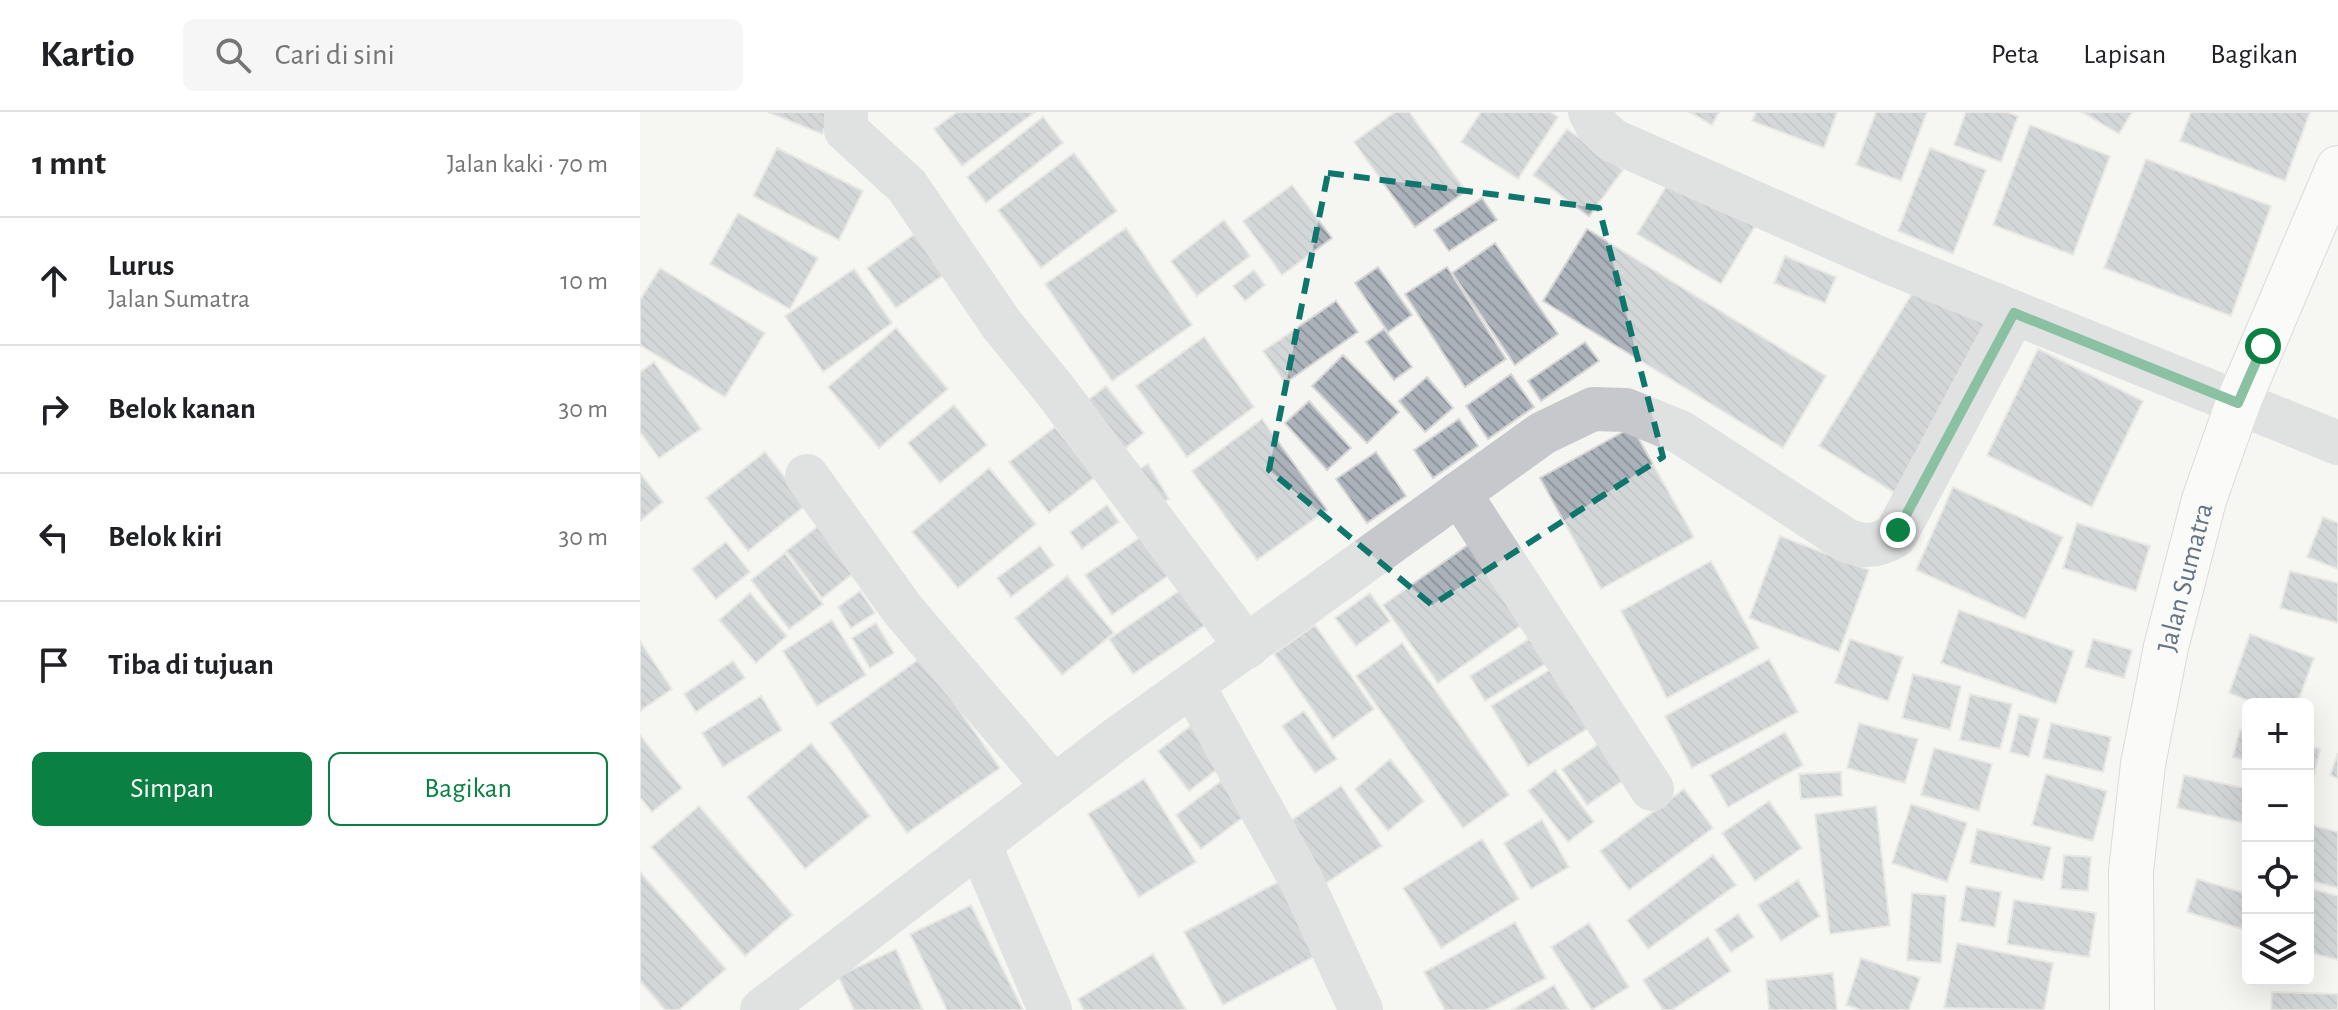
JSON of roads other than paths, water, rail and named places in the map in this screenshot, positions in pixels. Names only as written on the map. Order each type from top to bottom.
[{"type":"main road","name":"Jalan Sumatra","points":[[2132,1010],[2131,871],[2143,764],[2166,647],[2204,500],[2238,403],[2338,168]]},
{"type":"street","points":[[846,112],[846,130],[907,186],[1002,325],[1055,390],[1247,647]]},
{"type":"street","points":[[1590,112],[1598,127],[1612,140],[1879,258],[2338,443]]},
{"type":"street","points":[[762,1010],[1054,787],[1543,433],[1583,412],[1606,408],[1626,410],[1680,432],[1857,545],[1882,543],[1895,536],[2014,313]]},
{"type":"street","points":[[807,476],[903,610],[1054,787]]},
{"type":"street","points":[[1459,493],[1652,789]]},
{"type":"street","points":[[1193,686],[1302,882],[1361,1010]]},
{"type":"street","points":[[980,846],[1050,1010]]}]
